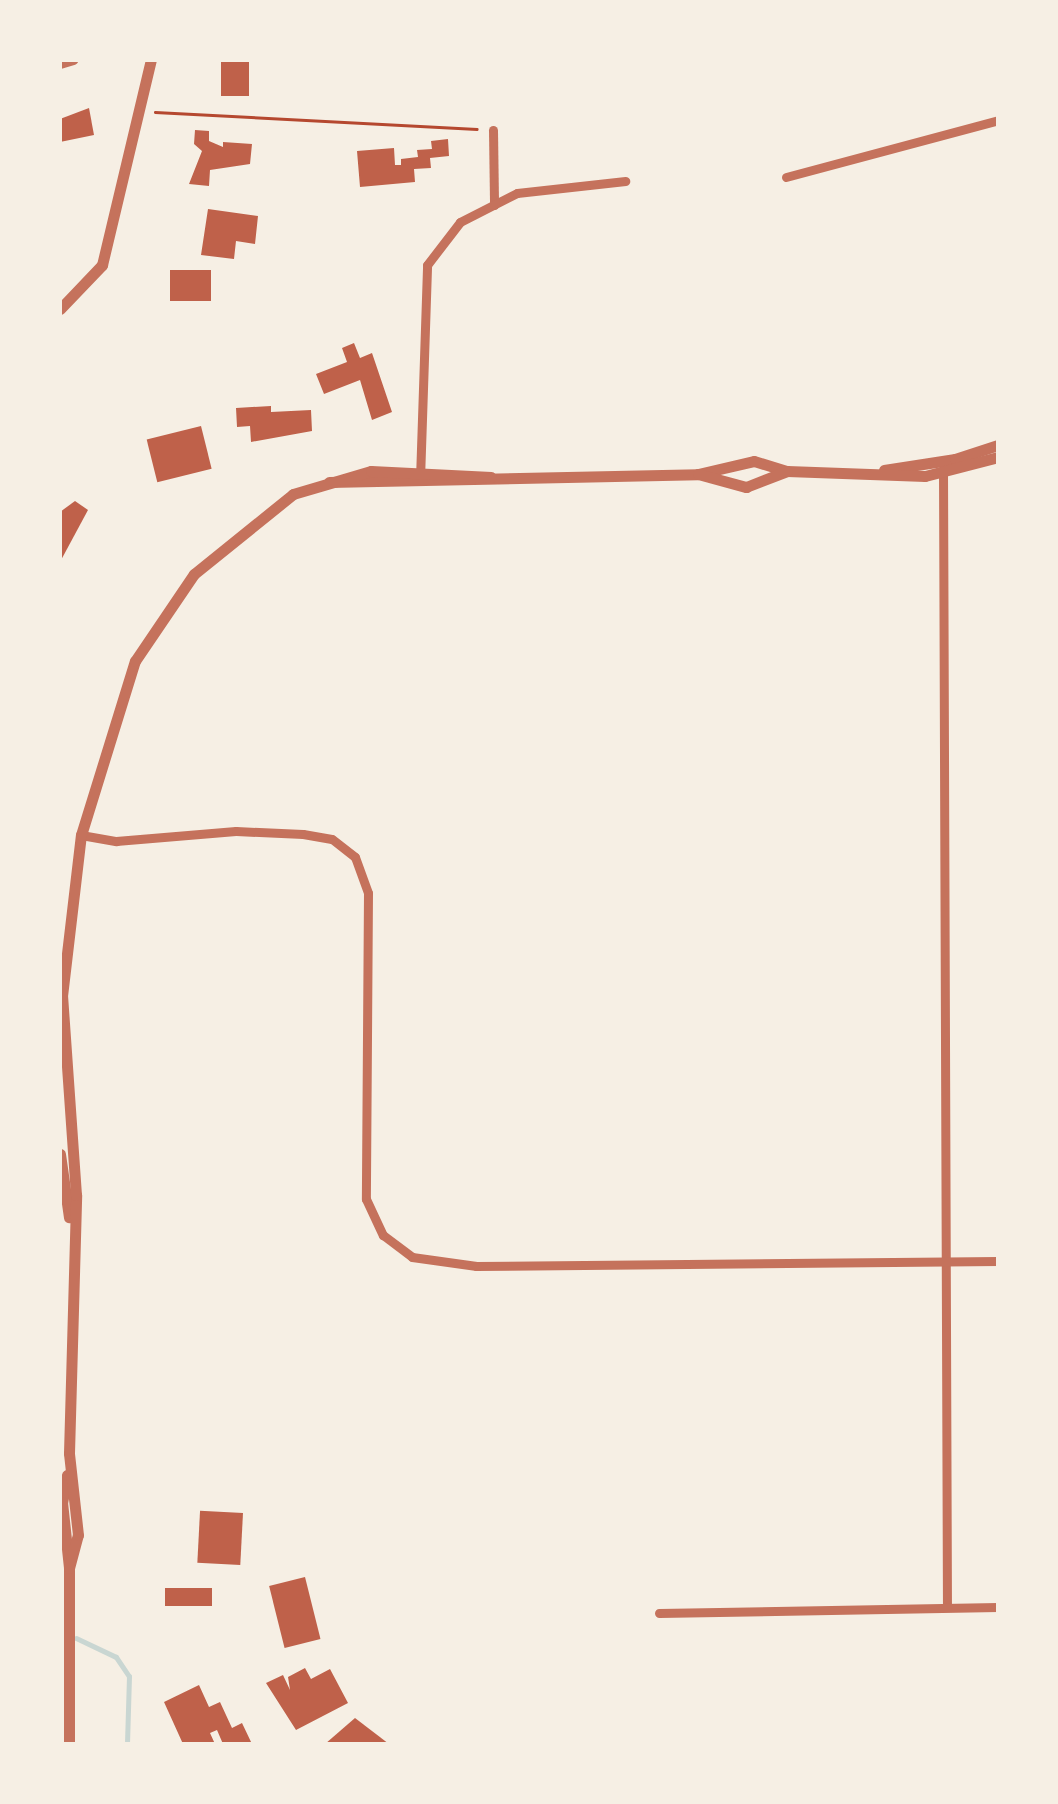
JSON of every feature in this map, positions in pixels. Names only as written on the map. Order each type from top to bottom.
[{"type":"street","points":[[60,64],[72,60]]},
{"type":"street","points":[[60,309],[102,264],[150,60]]},
{"type":"street","points":[[786,177],[998,120]]},
{"type":"street","points":[[494,130],[494,205]]},
{"type":"street","points":[[420,476],[428,264],[460,222],[517,193],[625,181]]},
{"type":"street","points":[[943,467],[998,445]]},
{"type":"street","points":[[68,1744],[69,1568],[62,1502],[69,1468],[64,1453],[71,1236],[76,1195],[66,1120],[61,996],[81,835],[111,725],[135,661],[162,616],[194,574],[251,523],[293,494],[329,482],[420,476],[698,474],[754,462],[787,472],[875,472],[943,467],[998,456]]},
{"type":"street","points":[[943,467],[947,1606]]},
{"type":"street","points":[[698,474],[746,487],[787,472]]},
{"type":"street","points":[[81,835],[116,840],[236,831],[303,834],[332,839],[356,856],[368,893],[366,1199],[392,1244],[427,1262],[476,1266],[998,1261]]},
{"type":"street","points":[[66,1120],[60,1152],[71,1236]]},
{"type":"street","points":[[659,1613],[998,1607]]},
{"type":"path","points":[[139,112],[494,130]]},
{"type":"building","points":[[221,60],[249,60],[249,96],[221,96]]},
{"type":"building","points":[[89,108],[94,135],[60,142],[60,119]]},
{"type":"building","points":[[195,130],[209,131],[209,141],[223,147],[223,142],[252,144],[250,164],[210,170],[209,186],[189,184],[202,151],[194,144]]},
{"type":"building","points":[[448,139],[449,156],[430,158],[431,168],[414,169],[415,182],[360,187],[357,151],[394,148],[395,165],[401,165],[401,159],[418,157],[417,150],[432,149],[431,141]]},
{"type":"building","points":[[208,209],[258,216],[255,244],[236,241],[234,259],[201,255]]},
{"type":"building","points":[[170,270],[211,270],[211,301],[170,301]]},
{"type":"building","points":[[354,343],[360,358],[372,353],[392,412],[372,420],[360,380],[324,394],[316,374],[347,362],[342,348]]},
{"type":"building","points":[[271,406],[271,412],[311,410],[312,431],[251,442],[250,426],[237,427],[236,408]]},
{"type":"building","points":[[201,426],[212,469],[157,482],[147,440]]},
{"type":"building","points":[[75,501],[88,510],[60,562],[60,512]]},
{"type":"building","points":[[200,1511],[243,1513],[240,1565],[197,1563]]},
{"type":"building","points":[[305,1577],[320,1639],[285,1648],[269,1586]]},
{"type":"building","points":[[165,1588],[212,1588],[212,1606],[165,1606]]},
{"type":"building","points":[[305,1668],[311,1679],[330,1669],[348,1703],[296,1730],[266,1683],[283,1675],[290,1690],[288,1677]]},
{"type":"building","points":[[199,1685],[209,1707],[220,1702],[232,1728],[242,1723],[252,1744],[223,1744],[217,1730],[210,1733],[215,1744],[183,1744],[164,1702]]},
{"type":"building","points":[[355,1718],[389,1744],[325,1744]]},
{"type":"waterway","points":[[76,1638],[116,1657],[129,1676],[127,1744]]}]
